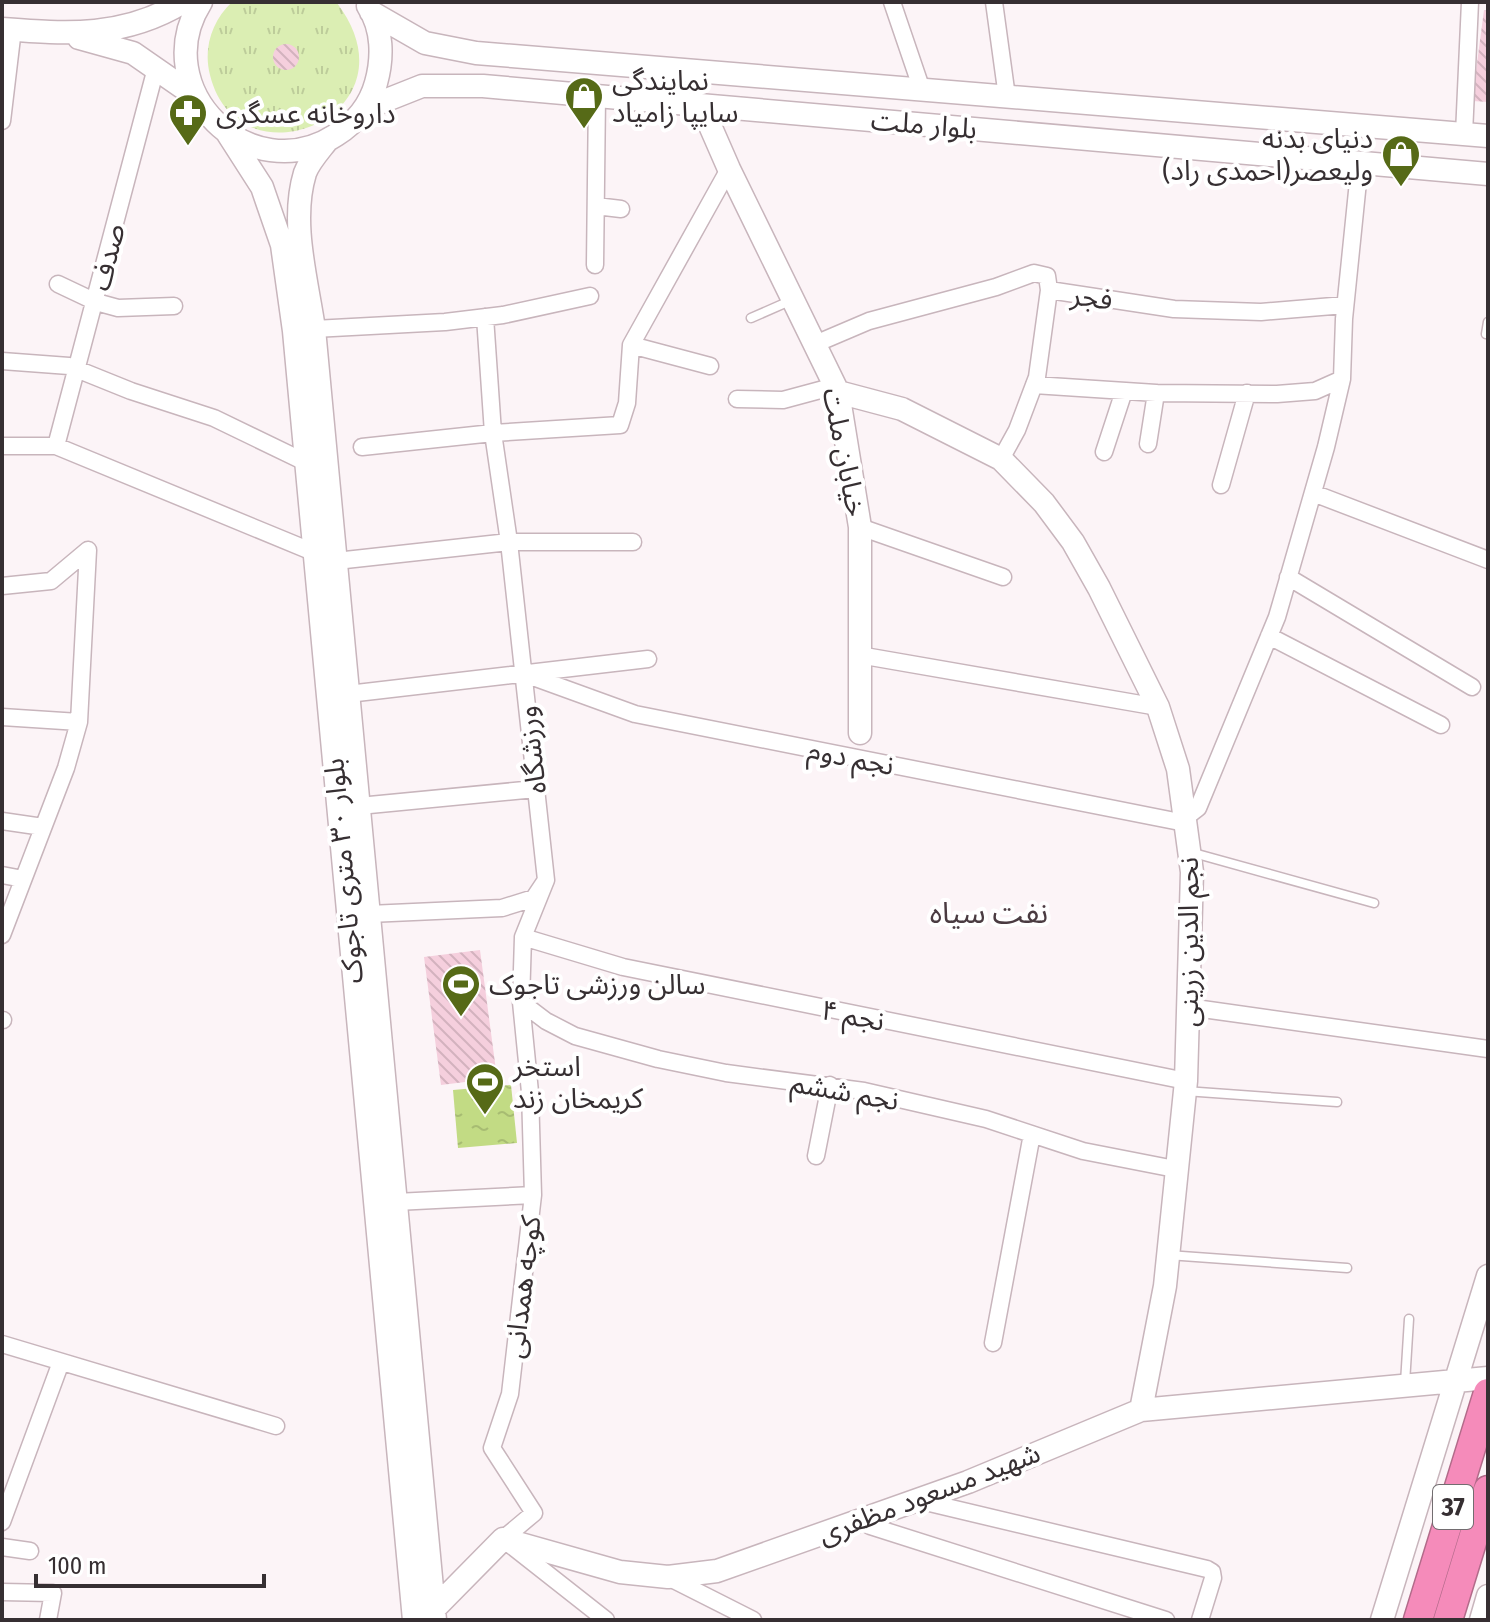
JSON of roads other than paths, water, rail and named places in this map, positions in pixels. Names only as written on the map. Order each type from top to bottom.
[{"type":"highway","name":"37","points":[[1418,1620],[1488,1393]]},
{"type":"highway","name":"37","points":[[1448,1620],[1488,1490]]},
{"type":"main road","points":[[8,29],[50,32],[119,29],[144,22],[183,2]]},
{"type":"main road","points":[[201,2],[189,28],[186,46],[187,72],[195,96],[209,117],[228,134],[251,146],[276,151],[302,150],[326,142],[347,128],[364,109],[380,69],[378,30],[368,7]]},
{"type":"main road","name":"بلوار ملت","points":[[368,7],[425,43],[476,53],[1488,136]]},
{"type":"main road","points":[[50,32],[133,53],[195,96]]},
{"type":"main road","name":"بلوار ملت","points":[[364,109],[422,86],[483,86],[1488,174]]},
{"type":"main road","name":"خیابان ملت","points":[[701,105],[837,389],[860,527],[860,733]]},
{"type":"main road","name":"بلوار ۳۰ متری تاجوک","points":[[228,134],[262,187],[282,245],[294,331],[414,1620]]},
{"type":"main road","name":"بلوار ۳۰ متری تاجوک","points":[[326,142],[306,171],[300,202],[301,240],[314,329],[435,1614]]},
{"type":"main road","name":"نجم الدین زرینی","points":[[837,389],[902,409],[1001,459],[1044,503],[1073,542],[1099,588],[1158,707],[1178,769],[1192,872],[1185,1086],[1165,1286],[1141,1410]]},
{"type":"main road","points":[[1382,1620],[1488,1276]]},
{"type":"main road","name":"شهید مسعود مظفری","points":[[503,1539],[620,1572],[668,1577],[717,1571],[968,1482],[1141,1410],[1488,1378]]},
{"type":"main road","points":[[435,1614],[503,1539]]},
{"type":"main road","points":[[1481,1620],[1488,1596]]},
{"type":"street","points":[[892,2],[922,90]]},
{"type":"street","points":[[994,2],[1007,97]]},
{"type":"street","points":[[1464,134],[1470,2]]},
{"type":"street","points":[[2,121],[8,29]]},
{"type":"street","name":"صدف","points":[[56,446],[156,68]]},
{"type":"street","points":[[595,265],[597,96]]},
{"type":"street","points":[[1185,820],[1198,808],[1269,636],[1313,493],[1342,379],[1345,305],[1360,162]]},
{"type":"street","points":[[362,447],[493,433],[620,425],[627,403],[631,345],[729,169]]},
{"type":"street","points":[[596,206],[621,209]]},
{"type":"street","name":"فجر","points":[[815,344],[869,321],[996,287],[1034,273],[1047,276],[1049,290],[1174,309],[1261,312],[1345,305]]},
{"type":"street","points":[[58,284],[96,302],[118,308],[174,306]]},
{"type":"street","points":[[1001,459],[1017,430],[1034,385],[1049,290]]},
{"type":"street","points":[[314,329],[445,322],[590,296]]},
{"type":"street","name":"ورزشگاه","points":[[485,317],[493,433],[509,542],[546,880]]},
{"type":"street","points":[[631,345],[710,366]]},
{"type":"street","points":[[2,361],[69,366],[131,391],[214,418],[305,462]]},
{"type":"street","points":[[1034,385],[1156,393],[1247,393],[1315,391],[1342,379]]},
{"type":"street","points":[[737,399],[783,400],[837,389]]},
{"type":"street","points":[[1104,452],[1124,391]]},
{"type":"street","points":[[1148,444],[1156,393]]},
{"type":"street","points":[[1221,485],[1247,393]]},
{"type":"street","points":[[2,446],[56,446],[313,552]]},
{"type":"street","points":[[1313,493],[1488,560]]},
{"type":"street","points":[[860,527],[1003,577]]},
{"type":"street","points":[[336,561],[509,542],[633,542]]},
{"type":"street","points":[[2,586],[51,581],[88,550],[79,722],[2,935]]},
{"type":"street","points":[[1288,577],[1472,687]]},
{"type":"street","points":[[1269,636],[1441,725]]},
{"type":"street","points":[[859,655],[1158,707]]},
{"type":"street","points":[[348,694],[648,659]]},
{"type":"street","name":"نجم دوم","points":[[522,673],[635,714],[1185,820]]},
{"type":"street","points":[[2,717],[79,722]]},
{"type":"street","points":[[359,806],[535,789]]},
{"type":"street","points":[[2,821],[43,827]]},
{"type":"street","points":[[2,875],[23,879]]},
{"type":"street","points":[[369,914],[502,908],[534,898],[546,880]]},
{"type":"street","name":"کوچه همدانی","points":[[503,1539],[534,1513],[492,1448],[510,1394],[533,1195],[530,1092],[521,1002],[523,937],[546,880]]},
{"type":"street","name":"نجم ۴","points":[[523,937],[637,970],[1185,1086]]},
{"type":"street","name":"نجم ششم","points":[[521,1002],[546,1021],[575,1036],[658,1059],[726,1073],[830,1085],[986,1119],[1083,1151],[1175,1169]]},
{"type":"street","points":[[1188,1007],[1488,1049]]},
{"type":"street","points":[[816,1156],[830,1085]]},
{"type":"street","points":[[993,1343],[1032,1134]]},
{"type":"street","points":[[396,1202],[533,1195]]},
{"type":"street","points":[[2,1344],[276,1426]]},
{"type":"street","points":[[2,1522],[61,1362]]},
{"type":"street","points":[[917,1500],[1207,1569],[1212,1572],[1213,1578],[1200,1620]]},
{"type":"street","points":[[862,1520],[870,1526],[1166,1620]]},
{"type":"street","points":[[503,1539],[606,1620]]},
{"type":"street","points":[[2,1547],[30,1551]]},
{"type":"street","points":[[668,1577],[753,1620]]},
{"type":"street","points":[[2,1592],[53,1593],[48,1620]]},
{"type":"lane","points":[[751,318],[793,300]]},
{"type":"lane","points":[[1486,334],[1488,322]]},
{"type":"lane","points":[[1190,851],[1374,903]]},
{"type":"lane","points":[[1185,1086],[1337,1102]]},
{"type":"lane","points":[[1168,1255],[1347,1268]]},
{"type":"lane","points":[[1405,1384],[1409,1319]]},
{"type":"water","name":"استخر کریمخان زند","points":[[511,1085],[517,1143],[458,1148],[453,1090]]},
{"type":"place","name":"نمایندگی سایپا زامیاد","points":[[584,130]]},
{"type":"place","name":"داروخانه عسگری","points":[[188,147]]},
{"type":"place","name":"دنیای بدنه ولیعصر(احمدی راد)","points":[[1401,188]]},
{"type":"place","name":"سالن ورزشی تاجوک","points":[[461,1018]]},
{"type":"place","name":"استخر کریمخان زند","points":[[485,1116]]},
{"type":"district","name":"نفت سیاه","points":[[989,913]]}]
